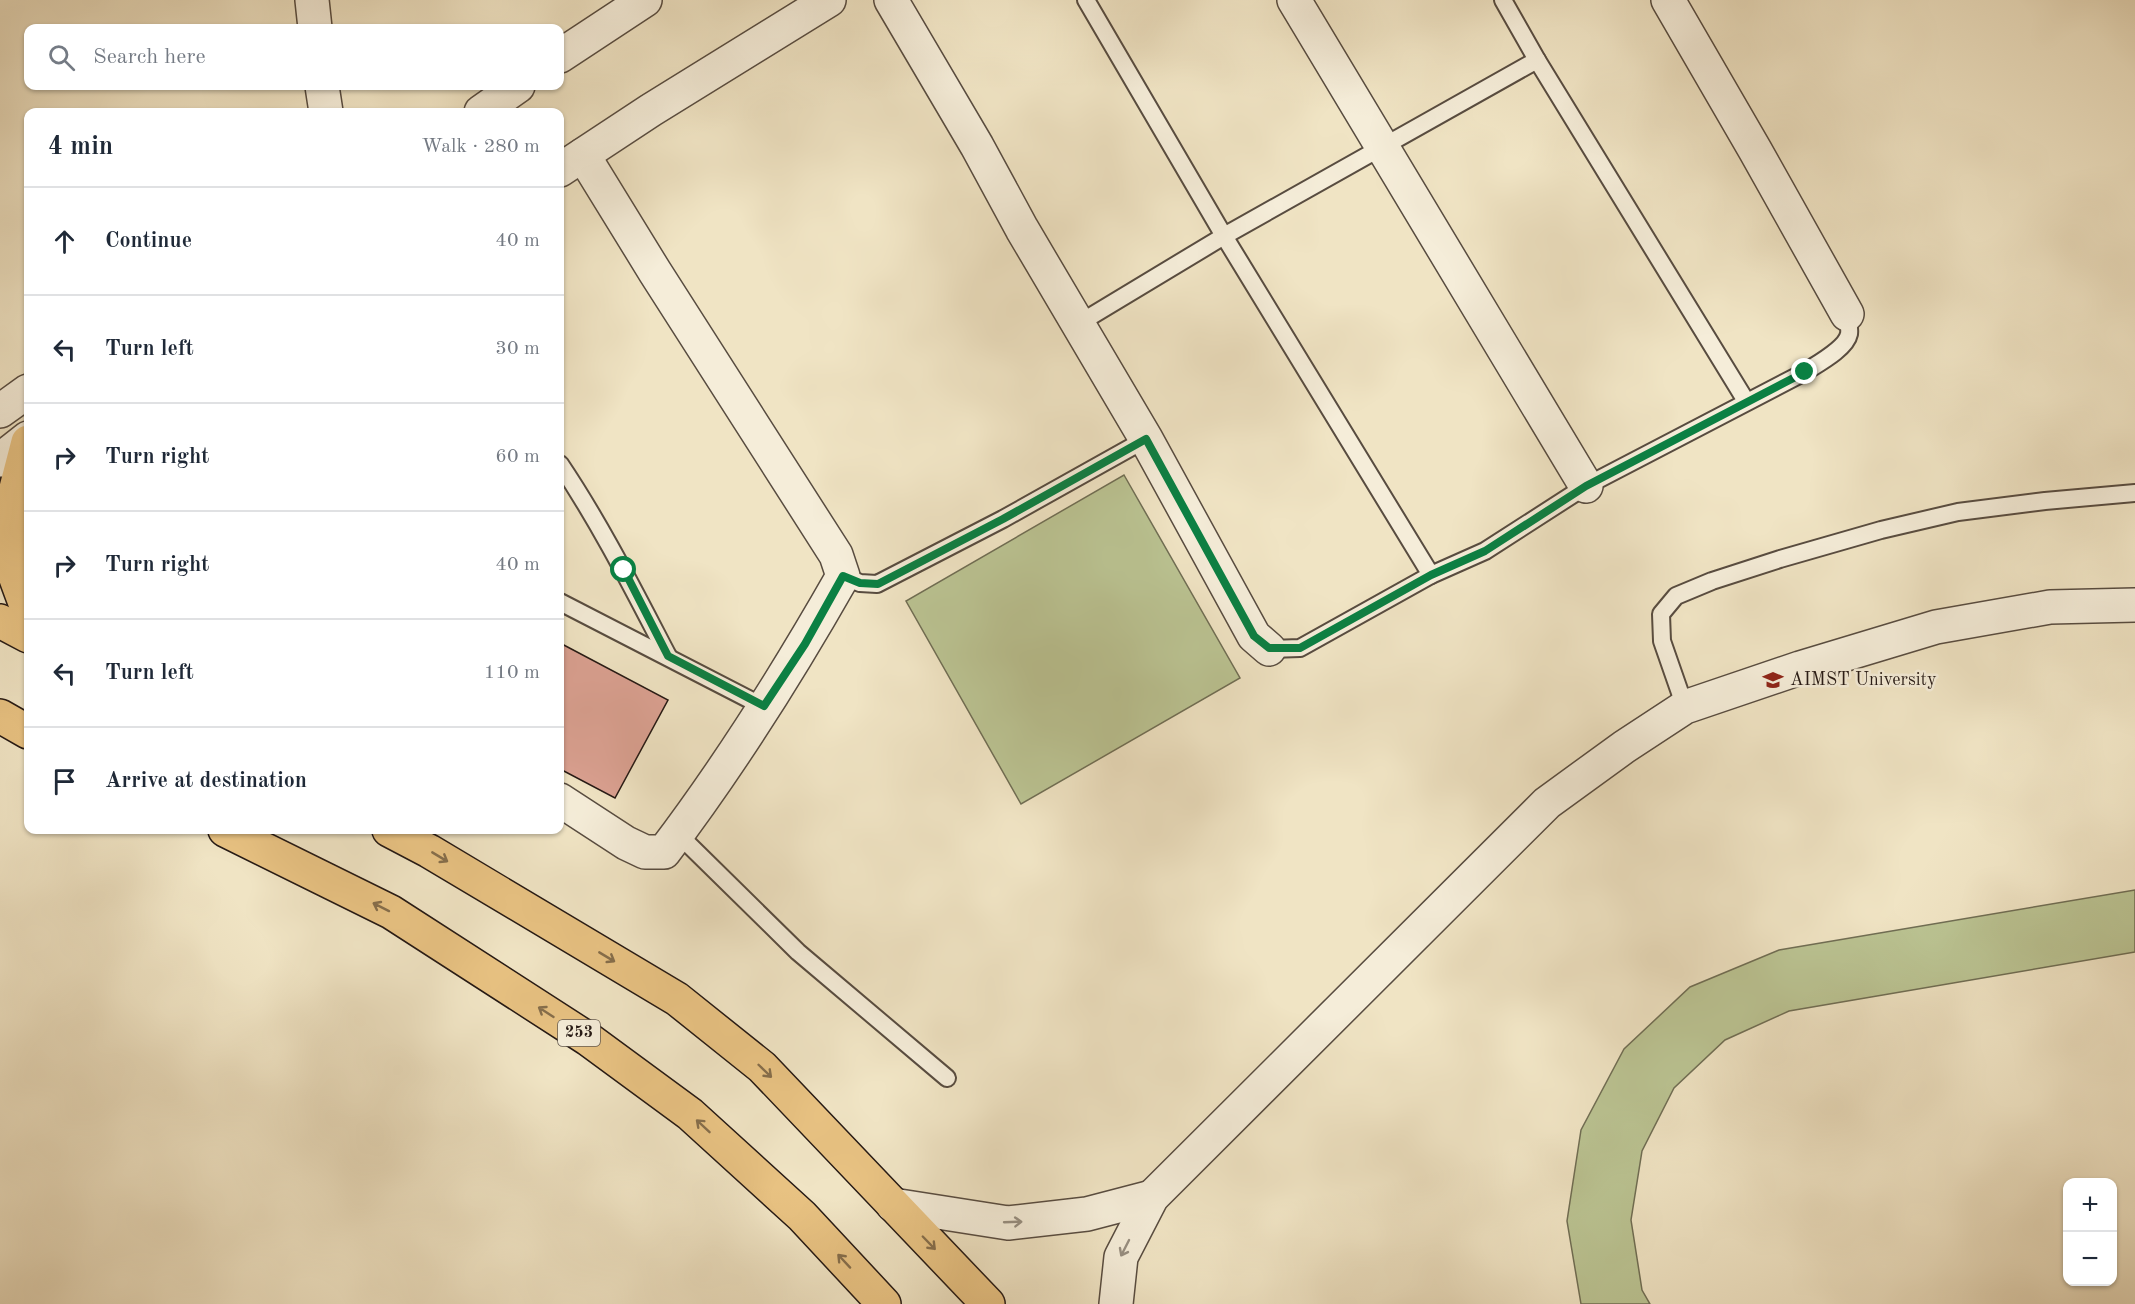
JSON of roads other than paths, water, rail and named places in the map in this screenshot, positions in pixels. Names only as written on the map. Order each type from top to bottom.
[{"type":"main road","points":[[24,457],[14,496],[12,566],[24,599]]},
{"type":"main road","points":[[0,621],[24,634]]},
{"type":"main road","name":"253","points":[[233,834],[391,912],[588,1039],[690,1114],[801,1216],[884,1304]]},
{"type":"main road","points":[[396,834],[440,857],[677,999],[762,1067],[987,1304]]},
{"type":"street","points":[[312,0],[315,24]]},
{"type":"street","points":[[564,53],[645,0]]},
{"type":"street","points":[[564,803],[626,843],[645,852],[664,852],[723,769],[805,644],[843,576],[836,555],[655,272],[571,163],[651,110],[830,0]]},
{"type":"street","points":[[891,0],[1146,439],[1254,636],[1269,648]]},
{"type":"street","points":[[1294,0],[1586,486]]},
{"type":"street","points":[[1668,0],[1847,314]]},
{"type":"street","points":[[323,90],[325,108]]},
{"type":"street","points":[[487,108],[512,90]]},
{"type":"street","points":[[0,411],[24,394]]},
{"type":"street","points":[[0,460],[24,441]]},
{"type":"street","points":[[1116,1304],[1121,1257],[1152,1197],[1547,804],[1624,747],[1685,707],[1800,668],[1936,627],[2050,607],[2135,605]]},
{"type":"street","points":[[892,1205],[1008,1223],[1087,1214],[1152,1197]]},
{"type":"lane","points":[[1086,0],[1224,237],[1431,575]]},
{"type":"lane","points":[[1503,0],[1537,60],[1746,401]]},
{"type":"lane","points":[[1078,324],[1224,237],[1537,60]]},
{"type":"lane","points":[[1269,648],[1300,648],[1431,575],[1508,538],[1586,486],[1805,372],[1836,351],[1847,339],[1849,332],[1847,314]]},
{"type":"lane","points":[[843,576],[860,583],[878,584],[1003,519],[1146,439]]},
{"type":"lane","points":[[564,470],[624,570],[668,656]]},
{"type":"lane","points":[[1685,707],[1662,641],[1661,614],[1676,596],[1712,581],[1780,559],[1881,530],[1947,515],[2045,501],[2135,493]]},
{"type":"lane","points":[[564,604],[764,706]]},
{"type":"lane","points":[[678,834],[798,952],[947,1078]]},
{"type":"place","name":"AIMST University","points":[[1773,680]]}]
